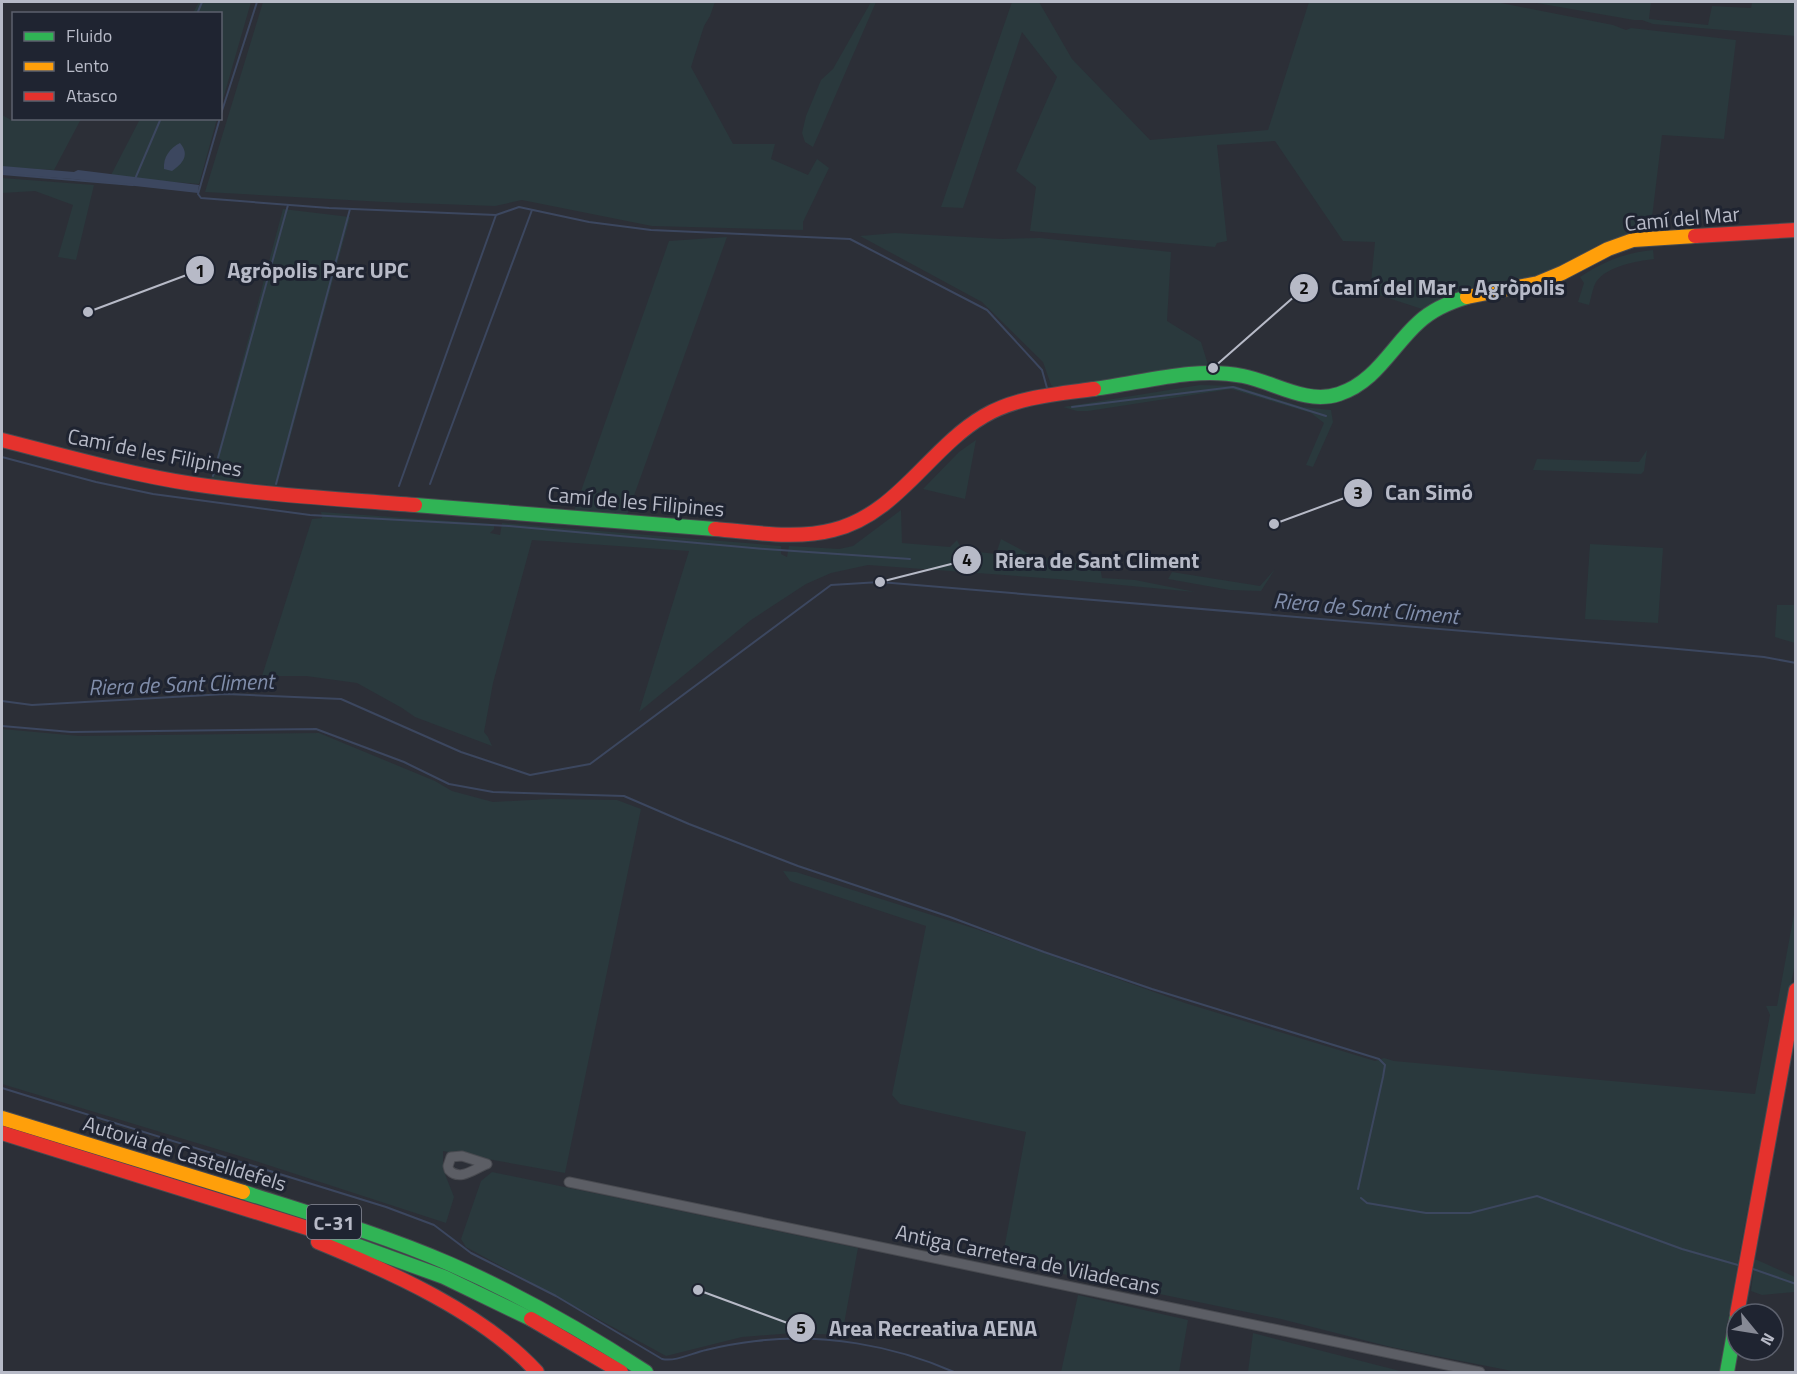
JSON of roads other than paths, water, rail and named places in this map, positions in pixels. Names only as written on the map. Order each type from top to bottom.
[{"type":"main road","name":"Camí del Mar","points":[[1227,374],[1255,379],[1304,396],[1337,395],[1365,381],[1415,325],[1433,311],[1454,301],[1538,283],[1608,247],[1633,240],[1796,230]]},
{"type":"main road","name":"Camí de les Filipines","points":[[2,440],[137,474],[271,494],[779,534],[806,534],[826,532],[850,525],[882,508],[970,424],[998,409],[1036,399],[1164,378],[1212,373],[1227,374]]},
{"type":"main road","points":[[1739,1302],[1796,990]]},
{"type":"main road","name":"Autovia de Castelldefels","points":[[2,1118],[307,1213],[450,1264],[531,1303],[646,1372]]},
{"type":"main road","name":"Autovia de Castelldefels","points":[[2,1132],[355,1244],[444,1277],[525,1316],[621,1372]]},
{"type":"main road","points":[[244,1210],[357,1258],[419,1288],[501,1340],[522,1356],[537,1372]]},
{"type":"street","name":"Antiga Carretera de Viladecans","points":[[569,1182],[1480,1372]]},
{"type":"water","points":[[180,143],[185,151],[182,162],[172,171],[164,169],[168,153]]},
{"type":"water","points":[[2,166],[74,172],[78,170],[199,185],[198,193],[2,174]]},
{"type":"waterway","points":[[198,12],[202,2]]},
{"type":"waterway","points":[[222,111],[257,2]]},
{"type":"waterway","points":[[135,179],[160,120]]},
{"type":"waterway","points":[[219,120],[198,194],[201,198],[329,208],[496,215],[519,207],[589,222],[651,230],[850,239],[987,310],[1042,370],[1047,388]]},
{"type":"waterway","points":[[2,174],[133,185]]},
{"type":"waterway","points":[[213,476],[288,205]]},
{"type":"waterway","points":[[276,484],[350,209]]},
{"type":"waterway","points":[[430,484],[532,210]]},
{"type":"waterway","points":[[399,486],[496,215]]},
{"type":"waterway","points":[[1072,407],[1233,387],[1326,416]]},
{"type":"waterway","points":[[2,457],[96,482],[153,494],[310,515],[509,526],[765,549],[910,559]]},
{"type":"waterway","name":"Riera de Sant Climent","points":[[2,701],[32,705],[226,694],[341,699],[461,752],[530,775],[590,764],[831,585],[880,582],[1667,648],[1764,657],[1796,663]]},
{"type":"waterway","points":[[2,726],[71,732],[316,729],[404,762],[449,784],[493,792],[624,796],[798,866],[950,917],[1044,952],[1152,989],[1379,1059],[1385,1065],[1358,1189]]},
{"type":"waterway","points":[[2,1088],[386,1207],[434,1225],[471,1253],[556,1296],[662,1359],[678,1358],[743,1343],[781,1339],[832,1340],[882,1348],[954,1372]]},
{"type":"waterway","points":[[1361,1198],[1367,1203],[1426,1213],[1470,1213],[1537,1196],[1682,1249],[1738,1265]]},
{"type":"waterway","points":[[1753,1269],[1796,1284]]},
{"type":"place","name":"Agròpolis Parc UPC","points":[[88,312]]},
{"type":"place","name":"Camí del Mar - Agròpolis","points":[[1213,368]]},
{"type":"place","name":"Can Simó","points":[[1274,524]]},
{"type":"place","name":"Riera de Sant Climent","points":[[880,582]]},
{"type":"place","name":"Area Recreativa AENA","points":[[698,1290]]}]
